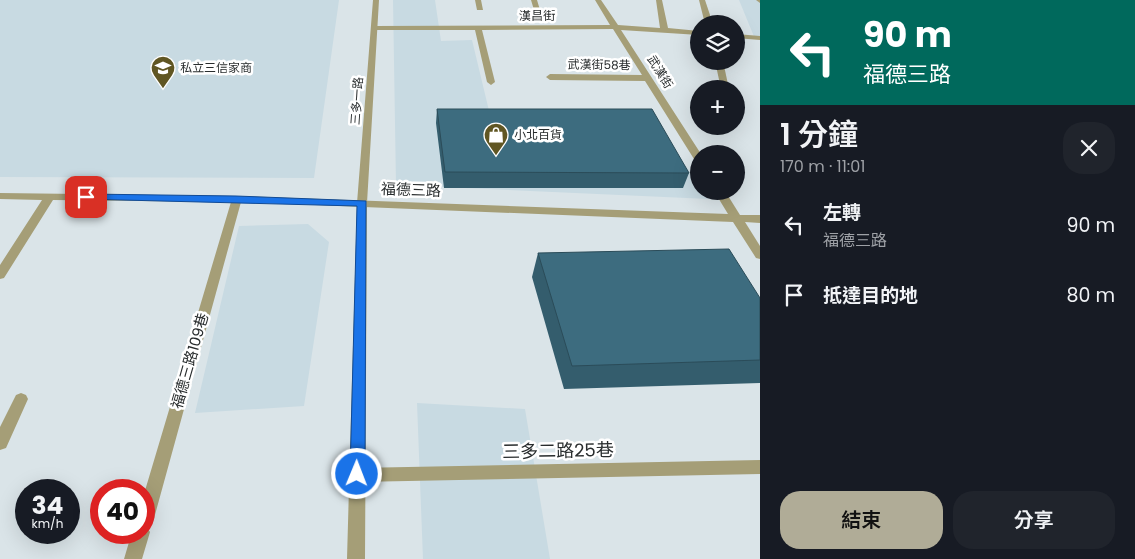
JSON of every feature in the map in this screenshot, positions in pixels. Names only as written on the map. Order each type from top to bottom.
[{"type":"street","name":"三多一路","points":[[356,559],[362,203],[376,0]]},
{"type":"street","points":[[534,0],[537,8]]},
{"type":"street","name":"武漢街","points":[[598,0],[690,145]]},
{"type":"street","points":[[659,0],[664,29]]},
{"type":"street","points":[[702,0],[706,15]]},
{"type":"street","name":"漢昌街","points":[[375,28],[615,27],[690,32]]},
{"type":"street","points":[[478,28],[491,82]]},
{"type":"street","points":[[745,37],[760,38]]},
{"type":"street","name":"武漢街58巷","points":[[550,77],[647,78]]},
{"type":"street","name":"福德三路","points":[[0,196],[236,199],[760,219]]},
{"type":"street","points":[[0,276],[49,197]]},
{"type":"street","name":"福德三路109巷","points":[[155,483],[236,199]]},
{"type":"street","points":[[726,200],[760,255]]},
{"type":"street","points":[[0,443],[21,399]]},
{"type":"street","name":"三多二路25巷","points":[[357,474],[760,467]]},
{"type":"street","points":[[133,559],[137,544]]},
{"type":"shaded area","name":"私立三信家商","points":[[0,0],[339,0],[314,178],[0,177]]},
{"type":"shaded area","points":[[393,0],[435,0],[441,41],[472,40],[491,119],[654,120],[690,172],[690,198],[396,185]]},
{"type":"shaded area","points":[[739,0],[760,0],[760,39],[755,39]]},
{"type":"shaded area","points":[[308,224],[329,242],[304,406],[195,413],[239,226]]},
{"type":"shaded area","points":[[417,403],[525,409],[550,559],[423,559]]},
{"type":"building","points":[[437,109],[652,109],[689,173],[445,172]]},
{"type":"building","points":[[729,249],[760,298],[760,360],[572,366],[538,253]]},
{"type":"place","name":"私立三信家商","points":[[163,89]]},
{"type":"place","name":"小北百貨","points":[[496,156]]},
{"type":"route","points":[[86,197],[362,203],[357,474]]}]
